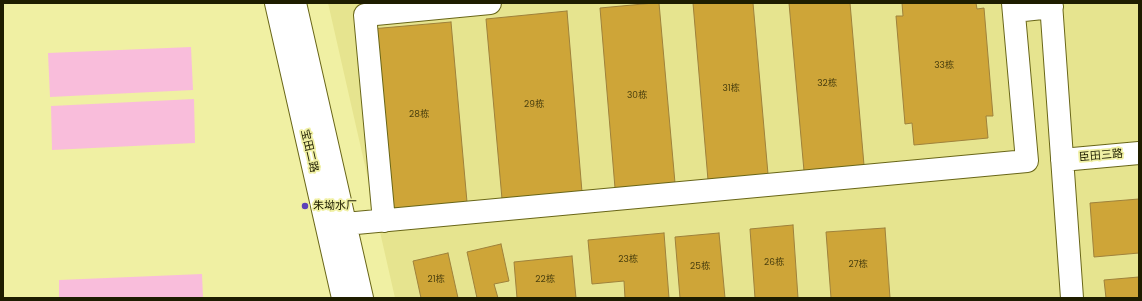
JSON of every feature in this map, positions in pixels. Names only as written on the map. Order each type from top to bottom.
[{"type":"street","name":"宝田二路","points":[[276,3],[343,298]]},
{"type":"street","name":"宝田二路","points":[[295,3],[362,298]]},
{"type":"street","points":[[384,221],[365,15],[490,3]]},
{"type":"street","points":[[345,224],[1027,161],[1013,7],[1051,5],[1072,298]]},
{"type":"street","name":"臣田三路","points":[[1062,160],[1139,153]]},
{"type":"shaded area","points":[[328,3],[1139,3],[1139,298],[395,298]]},
{"type":"shaded area","points":[[191,47],[193,90],[50,97],[48,53]]},
{"type":"shaded area","points":[[194,99],[195,143],[52,150],[51,106]]},
{"type":"shaded area","points":[[202,274],[203,298],[59,298],[59,280]]},
{"type":"building","points":[[659,3],[675,183],[615,188],[600,8]]},
{"type":"building","points":[[693,3],[753,3],[768,174],[708,180]]},
{"type":"building","points":[[789,3],[850,3],[864,165],[804,171]]},
{"type":"building","points":[[902,3],[976,3],[977,9],[984,8],[993,116],[986,116],[988,138],[914,145],[912,123],[905,124],[896,16],[903,16]]},
{"type":"building","points":[[567,11],[582,192],[502,199],[486,19]]},
{"type":"building","points":[[451,22],[467,202],[387,209],[371,29]]},
{"type":"building","points":[[1139,199],[1139,253],[1094,257],[1090,203]]},
{"type":"building","points":[[793,225],[798,298],[755,298],[750,229]]},
{"type":"building","points":[[885,228],[890,298],[831,298],[826,232]]},
{"type":"building","points":[[664,233],[669,298],[625,298],[624,281],[592,284],[588,240]]},
{"type":"building","points":[[719,233],[725,298],[680,298],[675,237]]},
{"type":"building","points":[[501,244],[509,281],[494,284],[498,298],[477,298],[467,252]]},
{"type":"building","points":[[448,253],[458,298],[421,298],[413,261]]},
{"type":"building","points":[[572,256],[576,298],[517,298],[514,262]]},
{"type":"building","points":[[1139,277],[1139,298],[1106,298],[1104,280]]},
{"type":"place","name":"朱坳水厂","points":[[305,206]]}]
